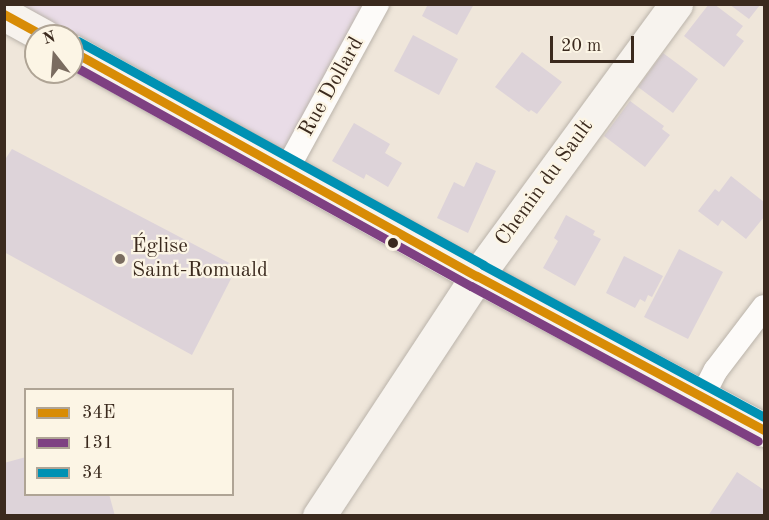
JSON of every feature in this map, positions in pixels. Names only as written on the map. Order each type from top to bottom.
[{"type":"street","name":"Rue Dollard","points":[[286,169],[377,4]]},
{"type":"street","name":"Chemin du Sault","points":[[319,516],[477,276],[676,4]]},
{"type":"street","points":[[4,14],[24,25]]},
{"type":"street","points":[[84,58],[477,276],[765,430]]},
{"type":"street","points":[[702,395],[716,370],[765,307]]},
{"type":"shaded area","points":[[5,4],[377,5],[287,169],[84,43],[84,24],[30,24]]},
{"type":"building","points":[[428,4],[474,4],[457,35],[422,16]]},
{"type":"building","points":[[709,4],[714,4],[743,26],[736,35],[744,41],[724,67],[684,36]]},
{"type":"building","points":[[729,4],[764,4],[764,8],[760,5],[749,19]]},
{"type":"building","points":[[413,35],[458,59],[439,95],[394,71]]},
{"type":"building","points":[[522,52],[562,82],[537,114],[531,110],[529,112],[495,87]]},
{"type":"building","points":[[663,53],[698,79],[673,113],[638,87]]},
{"type":"building","points":[[630,101],[664,126],[662,129],[670,135],[645,167],[604,136]]},
{"type":"building","points":[[354,123],[390,144],[385,153],[402,163],[388,187],[366,174],[364,179],[332,161]]},
{"type":"building","name":"Église Saint-Romuald","points":[[12,149],[237,267],[192,355],[4,252],[4,161]]},
{"type":"building","points":[[476,162],[496,171],[468,233],[437,218],[454,182],[464,187]]},
{"type":"building","points":[[731,176],[764,202],[764,217],[746,239],[722,220],[718,226],[698,211],[715,189],[719,192]]},
{"type":"building","points":[[566,215],[595,231],[593,235],[601,239],[575,286],[543,268],[558,241],[554,238]]},
{"type":"building","points":[[679,249],[723,272],[688,339],[644,317]]},
{"type":"building","points":[[624,256],[663,276],[652,297],[648,295],[645,302],[640,299],[635,308],[606,293]]},
{"type":"building","points":[[24,458],[24,496],[110,496],[115,516],[4,516],[4,463]]},
{"type":"building","points":[[737,472],[764,490],[764,516],[708,516]]},
{"type":"transit line","name":"34E","points":[[4,14],[24,25]]},
{"type":"transit line","name":"34","points":[[84,44],[764,417]]},
{"type":"transit line","name":"34E","points":[[84,58],[477,276],[764,430]]},
{"type":"transit line","name":"131","points":[[84,72],[471,286],[758,441]]},
{"type":"place","name":"Église Saint-Romuald","points":[[120,259]]}]
